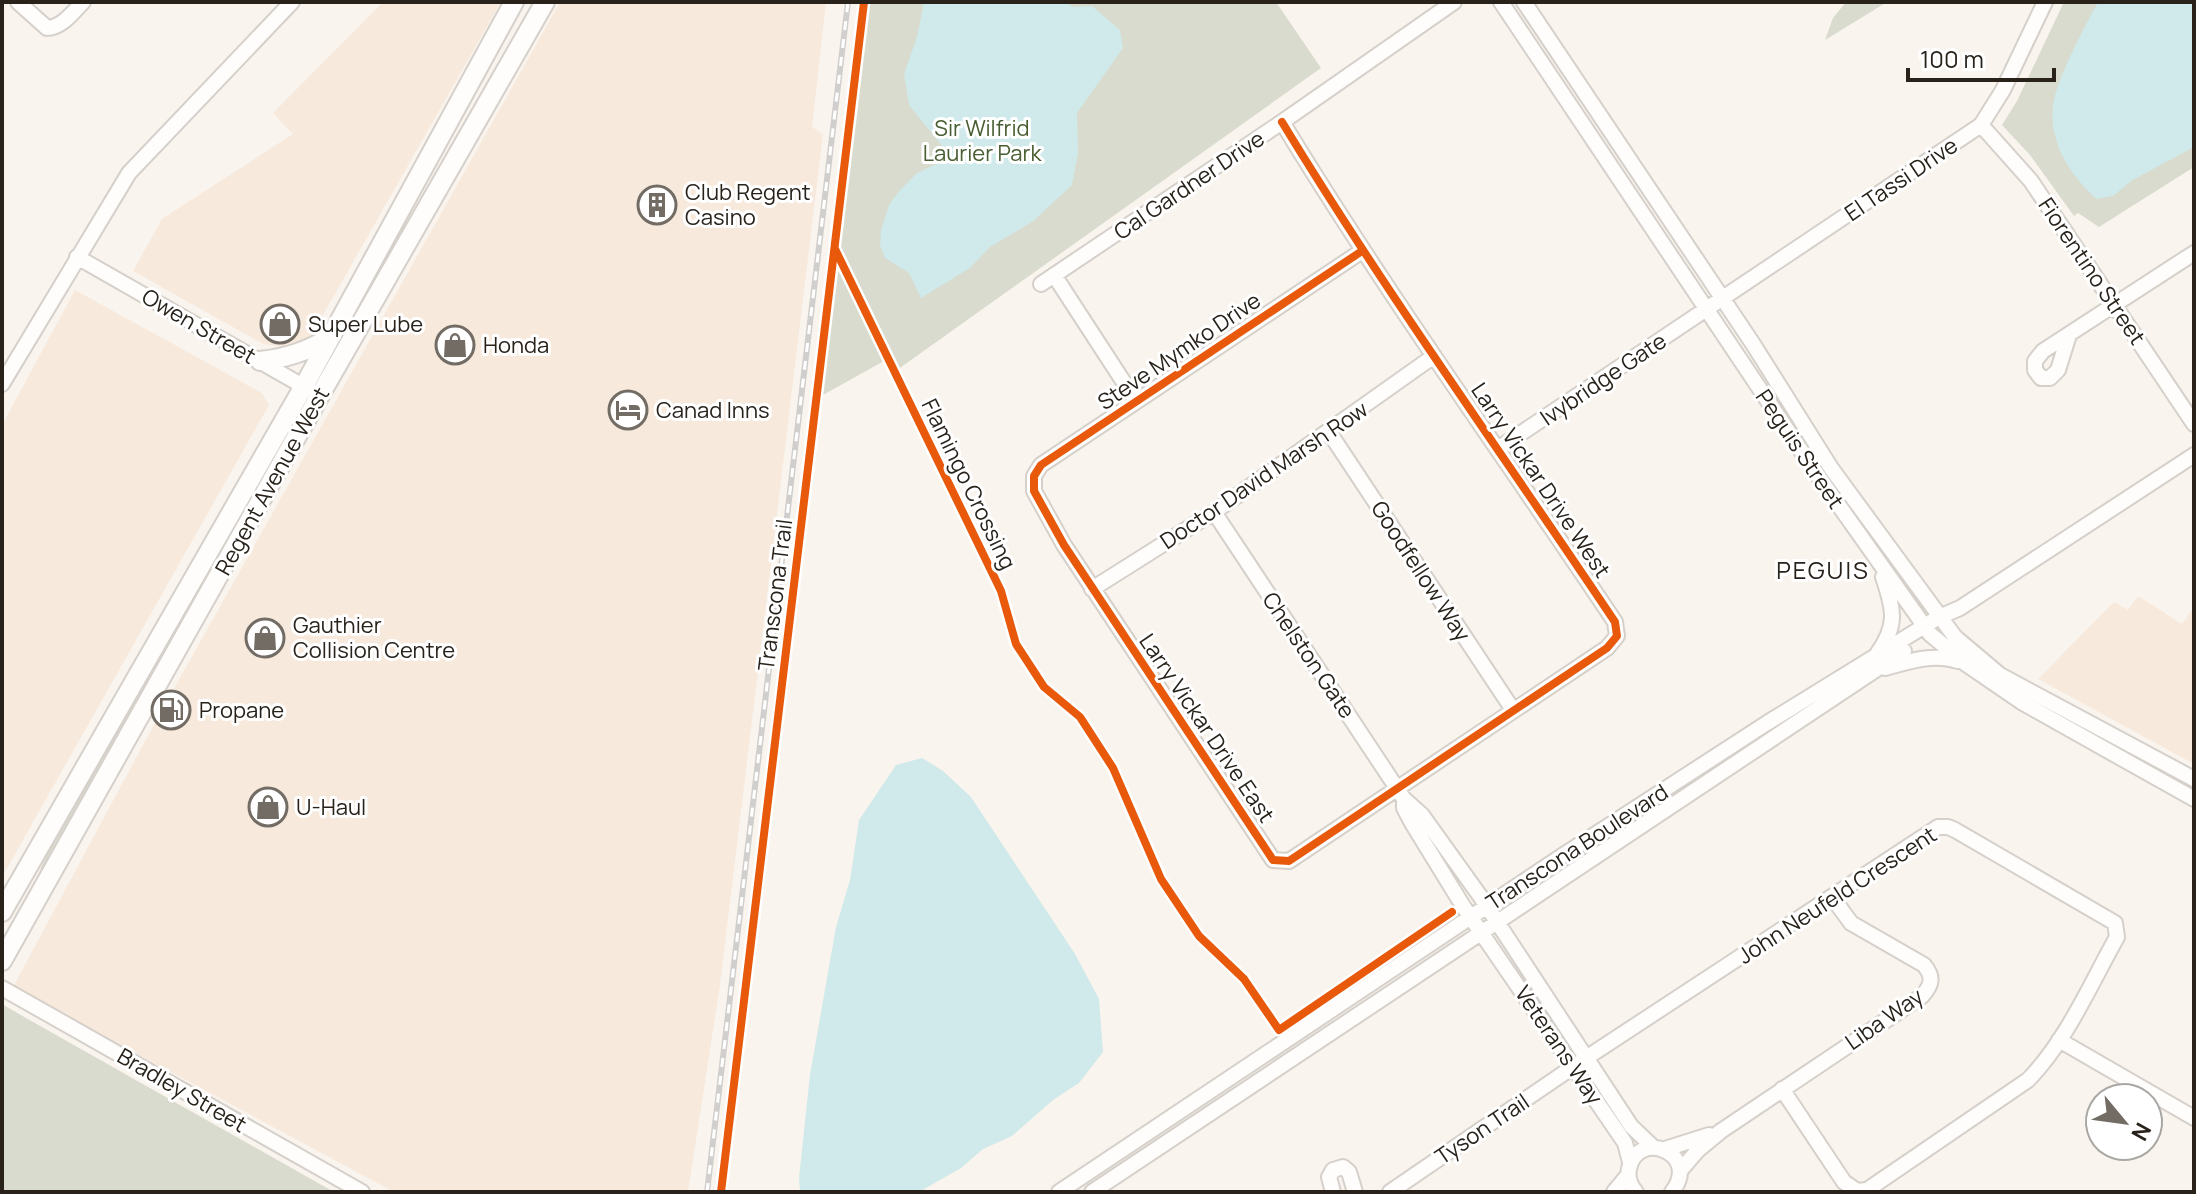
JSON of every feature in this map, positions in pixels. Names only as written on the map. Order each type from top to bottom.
[{"type":"main road","name":"Regent Avenue West","points":[[2,961],[312,391],[331,337],[514,2]]},
{"type":"main road","name":"Regent Avenue West","points":[[2,912],[545,2]]},
{"type":"main road","points":[[260,361],[285,358],[331,337]]},
{"type":"street","points":[[18,2],[47,28],[55,28],[83,2]]},
{"type":"street","points":[[3,377],[129,173],[292,2]]},
{"type":"street","name":"Cal Gardner Drive","points":[[1041,284],[1454,2]]},
{"type":"street","name":"Peguis Street","points":[[1501,2],[1706,310],[1928,630],[1966,664],[2023,703],[2194,799]]},
{"type":"street","name":"Peguis Street","points":[[1524,2],[1831,468],[1955,637],[2000,675],[2194,779]]},
{"type":"street","name":"El Tassi Drive","points":[[1706,310],[1981,125],[2003,90],[2045,2]]},
{"type":"street","name":"Larry Vickar Drive West","points":[[1282,122],[1362,251],[1615,622],[1617,636],[1607,648],[1513,710],[1401,794]]},
{"type":"street","name":"Fiorentino Street","points":[[1981,125],[2031,181],[2194,424]]},
{"type":"street","name":"Steve Mymko Drive","points":[[1034,491],[1034,476],[1041,465],[1362,251]]},
{"type":"street","points":[[2069,335],[2194,253]]},
{"type":"street","name":"Owen Street","points":[[77,257],[312,391]]},
{"type":"street","points":[[1054,275],[1136,401]]},
{"type":"street","name":"Ivybridge Gate","points":[[1499,448],[1706,310]]},
{"type":"street","name":"Doctor David Marsh Row","points":[[1092,589],[1214,512],[1434,356]]},
{"type":"street","name":"Goodfellow Way","points":[[1329,432],[1513,710]]},
{"type":"street","name":"Transcona Boulevard","points":[[1092,1192],[1870,673],[1942,620],[2194,455]]},
{"type":"street","name":"Larry Vickar Drive East","points":[[1034,491],[1092,589],[1273,860],[1289,861],[1401,794]]},
{"type":"street","name":"Chelston Gate","points":[[1214,512],[1401,794],[1422,815],[1497,921]]},
{"type":"street","points":[[1874,658],[1887,640],[1894,622],[1880,565]]},
{"type":"street","name":"Transcona Boulevard","points":[[1059,1192],[1767,723],[1874,658],[1928,630]]},
{"type":"street","points":[[1870,673],[1920,659],[1944,656],[1966,664]]},
{"type":"street","name":"Chelston Gate","points":[[1401,794],[1412,823],[1481,932]]},
{"type":"street","name":"John Neufeld Crescent","points":[[1580,1062],[1929,831],[1948,827],[2112,919],[2118,929],[2117,937],[2059,1040],[2028,1080],[1863,1191],[1852,1189],[1844,1182],[1782,1089]]},
{"type":"street","name":"Liba Way","points":[[1680,1171],[1698,1150],[1721,1131],[1922,996],[1930,985],[1931,974],[1924,965],[1851,923],[1832,897]]},
{"type":"street","name":"Veterans Way","points":[[1497,921],[1625,1143],[1636,1192]]},
{"type":"street","name":"Veterans Way","points":[[1481,932],[1631,1126],[1676,1158],[1680,1171]]},
{"type":"street","name":"Bradley Street","points":[[2,988],[362,1192]]},
{"type":"street","points":[[2059,1040],[2194,1118]]},
{"type":"street","name":"Tyson Trail","points":[[1390,1192],[1580,1062]]},
{"type":"street","name":"Liba Way","points":[[1614,1192],[1639,1152],[1721,1131]]},
{"type":"street","points":[[1333,1192],[1329,1177],[1333,1170],[1343,1167],[1349,1172],[1355,1192]]},
{"type":"street","points":[[1672,1192],[1678,1184],[1680,1171]]},
{"type":"shaded area","points":[[383,2],[501,2],[311,336],[294,348],[263,344],[133,271],[162,219],[293,134],[273,113]]},
{"type":"shaded area","points":[[560,2],[826,2],[812,127],[823,134],[720,985],[688,1192],[394,1192],[13,987],[159,715]]},
{"type":"shaded area","points":[[75,290],[262,393],[269,405],[2,877],[2,425]]},
{"type":"shaded area","points":[[2138,596],[2182,624],[2194,607],[2194,764],[2038,679],[2114,602],[2128,610]]},
{"type":"green space","name":"Sir Wilfrid Laurier Park","points":[[861,2],[1276,2],[1321,68],[890,375],[884,361],[812,401]]},
{"type":"green space","points":[[1846,2],[1887,2],[1825,40],[1833,18]]},
{"type":"green space","points":[[2064,2],[2194,2],[2194,167],[2099,227],[2078,213],[2074,216],[2030,155],[2002,125],[2017,101]]},
{"type":"green space","points":[[255,484],[258,486],[248,510],[44,870],[40,870],[55,836]]},
{"type":"green space","points":[[2,1004],[26,1018],[334,1192],[2,1192]]},
{"type":"water","points":[[924,2],[1068,2],[1072,7],[1092,6],[1120,30],[1123,48],[1077,113],[1078,153],[1072,185],[1032,222],[990,247],[970,268],[921,298],[909,273],[885,258],[880,245],[889,205],[899,191],[917,173],[934,165],[947,152],[909,105],[904,74],[917,37]]},
{"type":"water","points":[[2098,2],[2194,2],[2194,147],[2131,181],[2113,196],[2097,199],[2077,179],[2062,155],[2052,114],[2061,78]]},
{"type":"water","points":[[922,758],[943,771],[971,797],[1075,954],[1099,999],[1103,1052],[1079,1083],[1053,1100],[1012,1136],[983,1149],[961,1168],[919,1192],[800,1192],[810,1075],[836,927],[850,880],[859,820],[896,765]]},
{"type":"railway","points":[[707,1192],[848,2]]},
{"type":"cycle path","name":"Transcona Trail","points":[[721,1192],[864,2]]},
{"type":"cycle path","points":[[1282,122],[1404,312],[1615,622],[1617,636],[1607,648],[1289,861],[1273,860],[1064,545],[1034,491],[1034,476],[1041,465],[1362,251]]},
{"type":"cycle path","name":"Flamingo Crossing","points":[[835,249],[1001,591],[1016,644],[1044,687],[1080,717],[1113,768],[1161,879],[1199,936],[1244,979],[1279,1030],[1452,912]]},
{"type":"place","name":"Club Regent Casino","points":[[657,205]]},
{"type":"place","name":"Super Lube","points":[[280,324]]},
{"type":"place","name":"Honda","points":[[455,345]]},
{"type":"place","name":"Canad Inns","points":[[628,410]]},
{"type":"place","name":"Gauthier Collision Centre","points":[[265,638]]},
{"type":"place","name":"Propane","points":[[171,710]]},
{"type":"place","name":"U-Haul","points":[[268,807]]},
{"type":"district","name":"PEGUIS","points":[[1823,569]]}]
